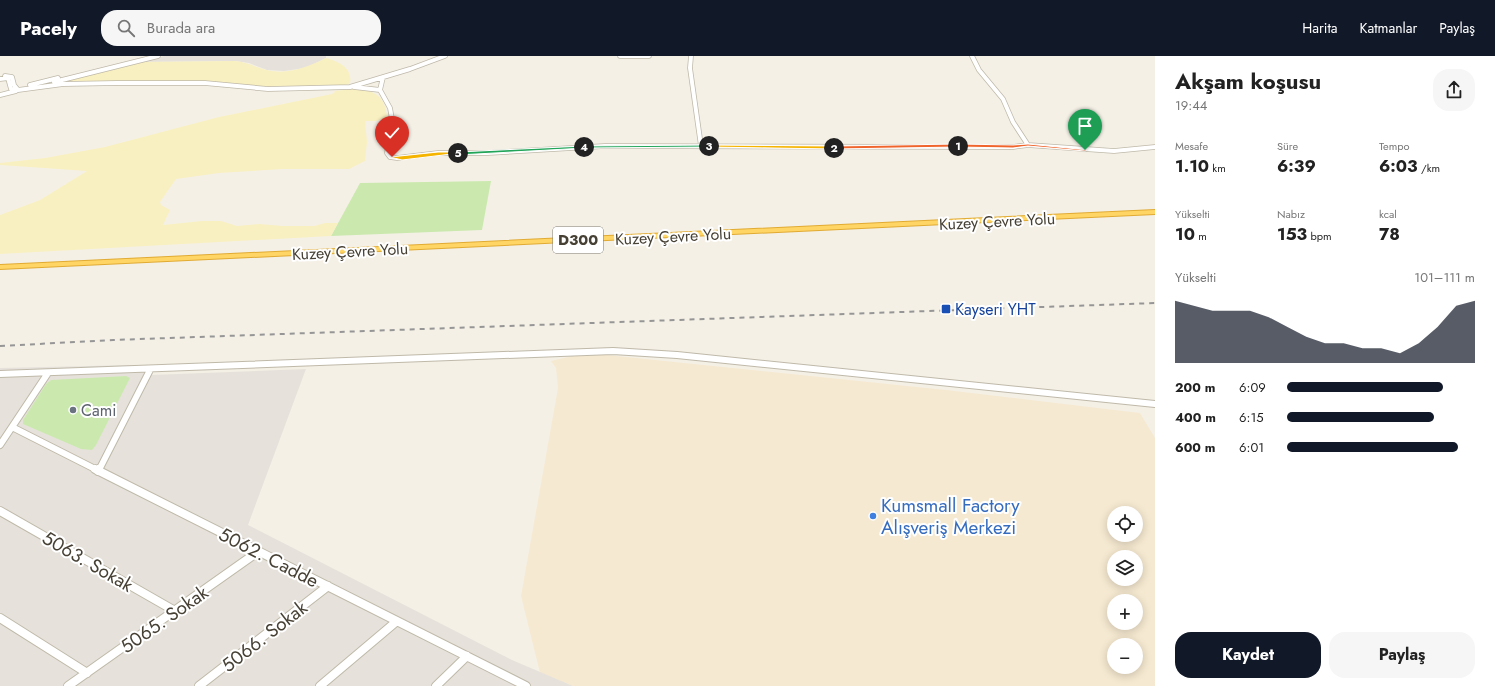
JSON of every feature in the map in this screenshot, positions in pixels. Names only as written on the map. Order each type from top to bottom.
[{"type":"highway","name":"Kuzey Çevre Yolu","points":[[1,266],[1155,207]]},
{"type":"highway","name":"Kuzey Çevre Yolu","points":[[1,266],[959,223],[1155,212]]},
{"type":"street","points":[[0,95],[17,89],[147,56]]},
{"type":"street","points":[[17,89],[158,56]]},
{"type":"street","points":[[350,86],[445,56]]},
{"type":"street","points":[[620,56],[649,56]]},
{"type":"street","points":[[691,56],[690,68],[701,146]]},
{"type":"street","points":[[972,56],[975,59],[975,64],[983,77],[1002,99],[1013,122],[1028,145]]},
{"type":"street","points":[[0,78],[12,76],[17,89]]},
{"type":"street","points":[[382,77],[380,90],[390,108],[392,116],[391,133],[387,153],[394,158],[438,153],[487,153],[562,148],[701,146],[874,148],[960,146],[1013,147],[1028,145],[1114,151],[1155,147]]},
{"type":"street","points":[[0,78],[8,78],[11,89]]},
{"type":"street","points":[[0,92],[11,89],[57,84],[117,83],[205,83],[274,89],[350,86],[380,90]]},
{"type":"street","points":[[0,374],[150,370],[613,351],[677,355],[1155,404]]},
{"type":"street","points":[[98,471],[150,370]]},
{"type":"street","points":[[0,445],[48,373]]},
{"type":"street","name":"5062. Cadde","points":[[12,427],[526,686]]},
{"type":"street","name":"5063. Sokak","points":[[0,511],[175,611]]},
{"type":"street","name":"5065. Sokak","points":[[68,686],[78,683],[86,673],[259,551]]},
{"type":"street","name":"5066. Sokak","points":[[199,686],[328,586]]},
{"type":"street","points":[[0,618],[86,673]]},
{"type":"street","points":[[320,686],[397,621]]},
{"type":"street","points":[[436,686],[467,656]]},
{"type":"shaded area","points":[[164,56],[326,56],[326,58],[306,68],[284,71],[267,70],[249,63],[235,61],[140,62]]},
{"type":"shaded area","name":"Kumsmall Factory Alışveriş Merkezi","points":[[581,354],[597,354],[946,390],[1140,413],[1155,438],[1155,686],[573,686],[540,673],[521,596],[558,388],[556,368],[551,361]]},
{"type":"shaded area","points":[[131,365],[143,367],[151,375],[306,369],[248,525],[512,660],[573,686],[0,686],[0,368]]},
{"type":"green space","points":[[491,181],[482,230],[331,236],[360,183]]},
{"type":"green space","points":[[126,376],[130,378],[96,445],[92,450],[81,449],[23,424],[23,420],[46,384],[51,380]]},
{"type":"sand","points":[[326,58],[340,63],[347,69],[350,83],[344,86],[266,88],[214,83],[54,83],[140,62],[235,61],[279,72],[303,68]]},
{"type":"sand","points":[[353,89],[372,92],[377,95],[381,98],[386,109],[387,117],[376,121],[365,121],[367,142],[365,161],[349,169],[284,169],[219,173],[176,179],[160,202],[161,205],[170,210],[163,225],[202,221],[221,221],[237,226],[259,224],[314,226],[325,223],[338,223],[331,236],[0,254],[0,215],[40,200],[87,171],[0,165],[0,163],[45,158],[105,147],[219,117],[332,94],[335,92],[334,91]]},
{"type":"railway","points":[[0,346],[113,340],[1155,303]]},
{"type":"place","name":"Kayseri YHT","points":[[946,309]]},
{"type":"place","name":"Cami","points":[[73,410]]},
{"type":"place","name":"Kumsmall Factory Alışveriş Merkezi","points":[[873,516]]},
{"type":"route","points":[[392,157],[402,158],[438,153],[487,153],[605,146],[859,148],[960,146],[1013,147],[1028,145],[1085,150]]}]
